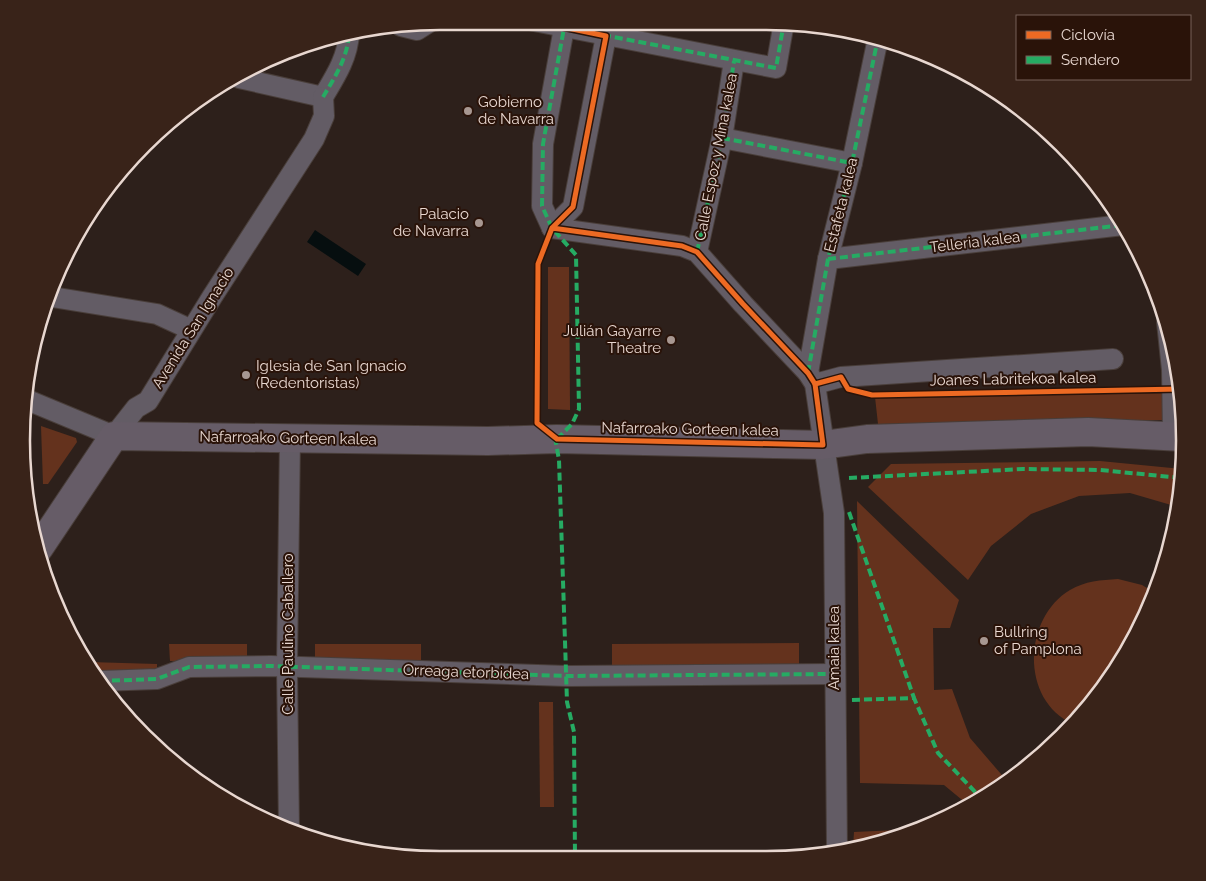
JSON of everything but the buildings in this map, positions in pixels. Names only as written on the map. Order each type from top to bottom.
[{"type":"main road","points":[[822,445],[867,439],[1088,432],[1176,436]]},
{"type":"main road","name":"Nafarroako Gorteen kalea","points":[[114,436],[557,439],[822,445]]},
{"type":"main road","name":"Avenida San Ignacio","points":[[43,542],[114,436]]},
{"type":"street","points":[[552,228],[542,206],[543,144],[564,30]]},
{"type":"street","points":[[574,30],[776,68],[782,31]]},
{"type":"street","points":[[552,228],[573,207],[606,36]]},
{"type":"street","points":[[245,79],[323,97],[341,66],[349,41]]},
{"type":"street","name":"Estafeta kalea","points":[[822,445],[810,354],[828,259],[852,163],[876,45]]},
{"type":"street","name":"Calle Espoz y Mina kalea","points":[[698,252],[722,138],[734,61]]},
{"type":"street","name":"Avenida San Ignacio","points":[[114,436],[136,408],[148,401],[314,139],[324,116],[323,97]]},
{"type":"street","points":[[722,138],[852,163]]},
{"type":"street","name":"Telleria kalea","points":[[828,259],[1115,225]]},
{"type":"street","points":[[552,228],[682,246],[698,252],[743,304],[812,378]]},
{"type":"street","points":[[56,298],[157,314],[183,326]]},
{"type":"street","name":"Joanes Labritekoa kalea","points":[[812,378],[1113,358]]},
{"type":"street","points":[[32,402],[114,436]]},
{"type":"street","name":"Calle Paulino Caballero","points":[[289,822],[287,667],[290,438]]},
{"type":"street","name":"Amaia kalea","points":[[822,445],[834,513],[837,844]]},
{"type":"street","name":"Orreaga etorbidea","points":[[108,681],[156,680],[189,667],[287,667],[567,676],[834,674]]},
{"type":"shaded area","points":[[315,230],[366,264],[358,276],[307,242]]},
{"type":"shaded area","points":[[548,267],[569,267],[570,410],[548,409]]},
{"type":"shaded area","points":[[1173,393],[1175,421],[878,424],[875,397]]},
{"type":"shaded area","points":[[41,426],[76,438],[77,442],[48,484],[43,484]]},
{"type":"shaded area","points":[[1100,461],[1175,468],[1170,505],[1130,493],[1079,496],[1031,514],[991,546],[968,580],[868,487],[891,464]]},
{"type":"shaded area","points":[[857,501],[959,600],[950,628],[933,628],[934,690],[952,689],[970,738],[1002,776],[963,800],[944,785],[860,783]]},
{"type":"shaded area","points":[[1118,579],[1142,585],[1148,589],[1134,622],[1107,669],[1066,719],[1056,712],[1044,697],[1036,678],[1034,658],[1036,638],[1043,619],[1054,603],[1076,587],[1099,581]]},
{"type":"shaded area","points":[[799,643],[799,670],[612,671],[612,644]]},
{"type":"shaded area","points":[[169,644],[247,644],[247,663],[170,661]]},
{"type":"shaded area","points":[[315,644],[421,644],[421,665],[315,665]]},
{"type":"shaded area","points":[[95,662],[157,664],[157,675],[103,674]]},
{"type":"shaded area","points":[[539,702],[553,702],[554,807],[540,807]]},
{"type":"shaded area","points":[[893,830],[853,841],[854,832]]},
{"type":"marked path","points":[[557,439],[572,424],[579,409],[576,255],[552,228],[542,206],[543,144],[564,30]]},
{"type":"marked path","points":[[603,35],[776,68],[782,31]]},
{"type":"marked path","points":[[323,97],[343,59],[348,41]]},
{"type":"marked path","points":[[808,373],[828,259],[852,163],[876,45]]},
{"type":"marked path","points":[[697,252],[722,138],[734,61]]},
{"type":"marked path","points":[[722,138],[852,163]]},
{"type":"marked path","points":[[828,259],[1115,226]]},
{"type":"marked path","points":[[555,437],[559,460],[567,702],[574,732],[575,851]]},
{"type":"marked path","points":[[849,478],[1023,469],[1100,470],[1174,477]]},
{"type":"marked path","points":[[849,512],[914,698]]},
{"type":"marked path","points":[[108,681],[157,679],[189,667],[271,666],[567,676],[834,674]]},
{"type":"marked path","points":[[852,700],[914,698],[938,753],[976,793]]},
{"type":"cycle path","points":[[552,228],[573,207],[606,36],[577,30]]},
{"type":"cycle path","points":[[552,228],[682,246],[697,252],[808,373],[815,384],[823,445],[557,439],[537,423],[538,264],[552,228]]},
{"type":"cycle path","points":[[815,384],[841,377],[848,389],[872,395],[1172,389]]},
{"type":"place","name":"Gobierno de Navarra","points":[[468,111]]},
{"type":"place","name":"Palacio de Navarra","points":[[479,223]]},
{"type":"place","name":"Julián Gayarre Theatre","points":[[671,340]]},
{"type":"place","name":"Iglesia de San Ignacio (Redentoristas)","points":[[246,375]]},
{"type":"place","name":"Bullring of Pamplona","points":[[984,641]]}]
